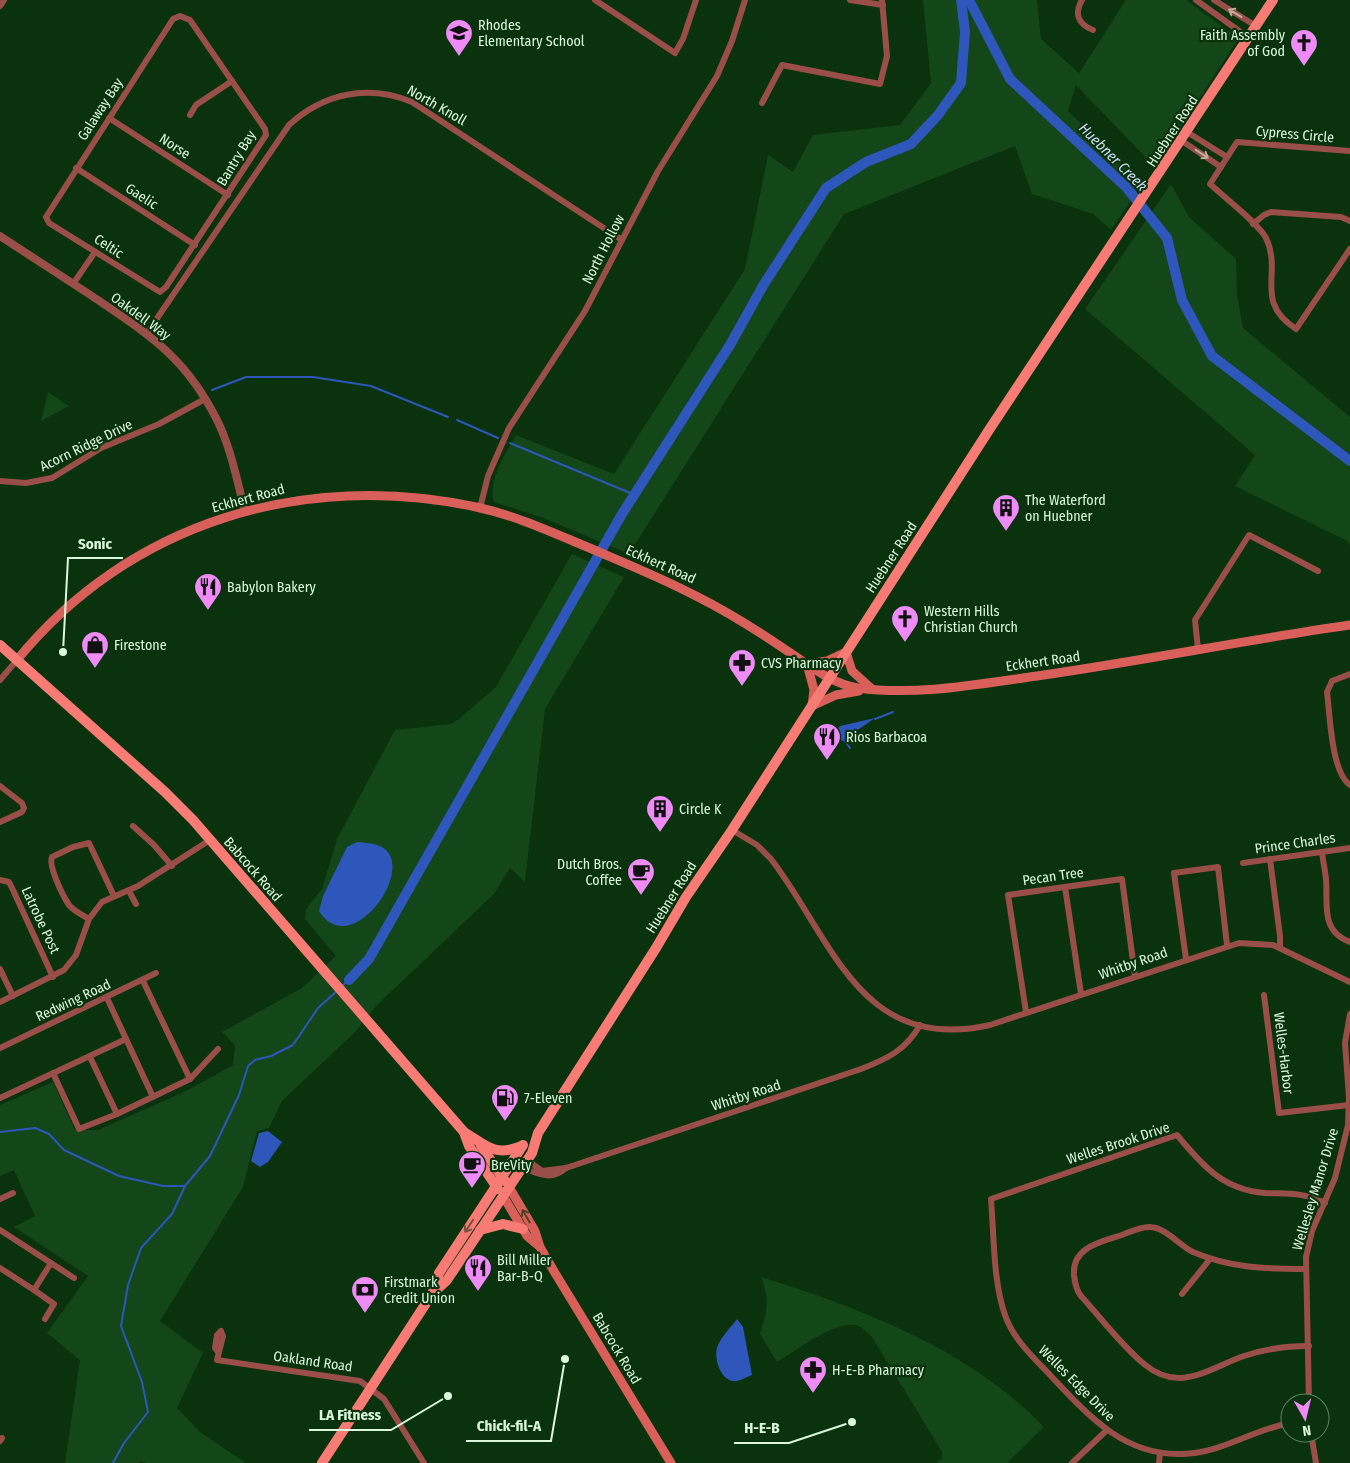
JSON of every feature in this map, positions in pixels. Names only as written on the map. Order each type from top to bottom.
[{"type":"main road","name":"Huebner Road","points":[[432,1294],[438,1273],[522,1146],[538,1132],[656,948],[686,897],[732,830],[989,430],[1127,224],[1273,0]]},
{"type":"main road","name":"Eckhert Road","points":[[17,660],[57,615],[102,579],[168,540],[191,529],[245,511],[285,501],[363,494],[434,499],[480,508],[529,523],[669,582],[715,606],[830,678],[848,686],[900,690],[962,686],[1126,663],[1198,649],[1350,625]]},
{"type":"main road","name":"Babcock Road","points":[[0,645],[165,792],[210,840],[464,1132],[478,1141],[509,1187],[535,1231],[540,1247],[671,1463]]},
{"type":"main road","points":[[812,706],[814,690],[807,664],[827,661],[846,652],[852,671],[872,689]]},
{"type":"main road","points":[[812,706],[836,695],[872,689]]},
{"type":"main road","name":"Babcock Road","points":[[464,1132],[470,1146],[527,1236],[540,1247]]},
{"type":"main road","name":"Huebner Road","points":[[322,1463],[432,1294],[447,1280],[525,1164],[532,1153],[538,1132]]},
{"type":"main road","points":[[478,1141],[497,1151],[510,1150],[522,1146]]},
{"type":"main road","points":[[480,1230],[503,1224],[523,1229]]},
{"type":"street","points":[[0,6],[4,0]]},
{"type":"street","points":[[595,0],[675,53],[684,39],[696,0]]},
{"type":"street","name":"North Hollow","points":[[480,508],[488,476],[509,428],[585,311],[658,171],[717,76],[732,41],[745,0]]},
{"type":"street","points":[[762,103],[782,65],[880,84],[888,56],[882,2],[850,0]]},
{"type":"street","points":[[1082,0],[1078,19],[1083,26],[1092,30]]},
{"type":"street","points":[[1196,0],[1249,38]]},
{"type":"street","points":[[1214,0],[1256,26]]},
{"type":"street","name":"Bantry Bay","points":[[160,292],[166,287],[195,245],[266,135],[265,129],[190,20],[180,16]]},
{"type":"street","name":"Galaway Bay","points":[[47,220],[48,212],[173,19],[180,16]]},
{"type":"street","points":[[190,116],[196,105],[232,81]]},
{"type":"street","name":"North Knoll","points":[[147,333],[282,134],[309,109],[327,99],[350,93],[386,94],[412,102],[622,240]]},
{"type":"street","name":"Norse","points":[[109,118],[228,195]]},
{"type":"street","points":[[1185,136],[1227,157],[1210,184],[1265,236],[1268,244],[1275,309],[1286,323],[1296,329],[1350,248]]},
{"type":"street","points":[[1185,136],[1222,167]]},
{"type":"street","name":"Cypress Circle","points":[[1227,157],[1237,142],[1350,151]]},
{"type":"street","name":"Gaelic","points":[[76,168],[195,245]]},
{"type":"street","points":[[1253,224],[1271,212],[1341,217],[1350,221]]},
{"type":"street","name":"Celtic","points":[[47,220],[160,292]]},
{"type":"street","points":[[0,246],[2,237]]},
{"type":"street","name":"Oakdell Way","points":[[2,237],[147,333],[182,366],[205,399],[223,435],[245,511]]},
{"type":"street","points":[[73,284],[95,252]]},
{"type":"street","name":"Acorn Ridge Drive","points":[[0,481],[26,483],[52,478],[102,448],[159,424],[205,399]]},
{"type":"street","points":[[1198,649],[1195,620],[1248,536],[1318,571]]},
{"type":"street","name":"Eckhert Road","points":[[0,680],[17,660]]},
{"type":"street","points":[[1350,674],[1332,681],[1327,692],[1338,768],[1344,780],[1350,785]]},
{"type":"street","points":[[0,786],[22,803],[24,808],[22,812],[0,822]]},
{"type":"street","points":[[133,826],[154,845],[172,866]]},
{"type":"street","name":"Whitby Road","points":[[732,830],[757,845],[771,859],[855,985],[879,1007],[920,1025],[948,1030],[971,1029],[1227,945],[1256,942],[1280,948],[1350,982]]},
{"type":"street","points":[[0,1002],[64,970],[76,955],[89,919],[102,902],[129,891],[172,866],[210,840]]},
{"type":"street","points":[[89,919],[70,905],[50,862],[52,857],[84,843],[89,844],[114,896]]},
{"type":"street","name":"Prince Charles","points":[[1243,863],[1350,848]]},
{"type":"street","points":[[1322,852],[1326,880],[1325,903],[1328,920],[1341,939],[1350,942]]},
{"type":"street","points":[[1270,859],[1280,948]]},
{"type":"street","points":[[1186,959],[1174,873],[1218,867],[1227,945]]},
{"type":"street","name":"Pecan Tree","points":[[1026,1012],[1008,895],[1122,879],[1135,976]]},
{"type":"street","name":"Latrobe Post","points":[[0,880],[9,882],[53,977]]},
{"type":"street","points":[[1065,887],[1081,994]]},
{"type":"street","points":[[129,891],[136,904]]},
{"type":"street","points":[[0,969],[13,996]]},
{"type":"street","name":"Redwing Road","points":[[0,1048],[156,974]]},
{"type":"street","points":[[143,981],[190,1079]]},
{"type":"street","name":"Welles-Harbor","points":[[1264,995],[1279,1113],[1349,1105]]},
{"type":"street","points":[[107,998],[153,1097]]},
{"type":"street","name":"Wellesley Manor Drive","points":[[1309,1393],[1309,1346],[1305,1269],[1312,1231],[1325,1204],[1345,1142],[1349,1105],[1345,1043],[1350,1014]]},
{"type":"street","name":"Whitby Road","points":[[525,1164],[545,1177],[560,1174],[566,1168],[872,1065],[903,1049],[920,1025]]},
{"type":"street","points":[[0,1098],[126,1039]]},
{"type":"street","points":[[54,1073],[79,1129],[117,1114],[190,1079],[218,1049]]},
{"type":"street","points":[[90,1057],[117,1114]]},
{"type":"street","name":"Welles Brook Drive","points":[[991,1199],[1177,1135],[1206,1168],[1229,1185],[1248,1191],[1298,1193],[1325,1204]]},
{"type":"street","points":[[0,1199],[13,1193]]},
{"type":"street","name":"Welles Edge Drive","points":[[991,1199],[1000,1295],[1010,1326],[1028,1352],[1092,1420],[1106,1431],[1128,1443],[1160,1453],[1179,1454],[1209,1452],[1268,1428],[1280,1425]]},
{"type":"street","points":[[1305,1269],[1251,1268],[1210,1259],[1191,1251],[1152,1227],[1142,1228],[1090,1246],[1077,1258],[1074,1270],[1078,1293],[1143,1363],[1161,1374],[1172,1378],[1190,1378],[1253,1354],[1287,1347],[1309,1346]]},
{"type":"street","points":[[0,1230],[74,1278]]},
{"type":"street","points":[[1182,1294],[1210,1259]]},
{"type":"street","points":[[34,1290],[51,1263]]},
{"type":"street","points":[[0,1268],[54,1304],[45,1319]]},
{"type":"street","name":"Oakland Road","points":[[218,1352],[217,1360],[349,1378],[371,1388],[384,1399],[424,1463]]},
{"type":"street","points":[[1072,1463],[1106,1431]]},
{"type":"street","points":[[1313,1443],[1316,1463]]},
{"type":"street","points":[[1159,1463],[1160,1453]]},
{"type":"green space","points":[[923,0],[1037,0],[1041,39],[1079,73],[1126,0],[1186,0],[1234,35],[1236,42],[1155,167],[1076,85],[1068,111],[1143,183],[1111,230],[1093,214],[1032,194],[1015,146],[844,214],[629,554],[541,517],[494,502],[493,485],[495,476],[516,435],[614,474],[745,269],[768,155],[793,172],[813,135],[900,125],[931,83]]},
{"type":"green space","points":[[1171,184],[1189,217],[1236,259],[1237,295],[1243,328],[1350,417],[1350,545],[1347,541],[1235,486],[1255,455],[1085,309]]},
{"type":"green space","points":[[48,392],[69,406],[41,421]]},
{"type":"green space","points":[[572,554],[624,577],[545,709],[525,882],[510,868],[494,894],[376,1006],[356,1031],[282,1101],[269,1128],[257,1131],[243,1187],[160,1321],[203,1353],[177,1408],[200,1432],[246,1463],[145,1463],[141,1461],[139,1463],[65,1463],[80,1360],[47,1333],[88,1276],[14,1227],[35,1216],[14,1170],[0,1176],[0,1105],[53,1082],[75,1130],[98,1130],[186,1091],[233,1065],[235,1045],[222,1032],[302,988],[336,956],[305,919],[306,909],[322,889],[337,839],[395,730],[450,724],[459,719],[496,687]]},
{"type":"green space","points":[[761,1277],[838,1303],[913,1335],[982,1375],[1014,1399],[1044,1427],[1007,1463],[936,1463],[942,1459],[942,1452],[872,1337],[861,1327],[853,1325],[835,1328],[777,1362],[760,1334],[766,1305],[766,1292]]},
{"type":"water","points":[[875,718],[842,741],[836,732],[840,726]]},
{"type":"water","points":[[357,842],[376,845],[386,850],[392,862],[391,877],[385,894],[374,909],[361,920],[346,926],[332,924],[319,911],[323,896],[347,847]]},
{"type":"water","points":[[268,1131],[282,1142],[268,1162],[260,1167],[251,1161],[259,1133]]},
{"type":"water","points":[[737,1319],[743,1327],[752,1375],[733,1381],[724,1376],[718,1366],[716,1355],[724,1335]]},
{"type":"waterway","points":[[349,980],[369,959],[622,514],[730,345],[764,284],[826,188],[866,162],[911,144],[938,115],[961,83],[965,32],[961,0]]},
{"type":"waterway","name":"Huebner Creek","points":[[969,0],[1010,79],[1126,187],[1167,238],[1182,300],[1212,356],[1350,461]]},
{"type":"waterway","points":[[212,390],[246,377],[313,377],[371,386],[448,417]]},
{"type":"waterway","points":[[457,420],[498,438]]},
{"type":"waterway","points":[[510,443],[635,495]]},
{"type":"waterway","points":[[875,719],[893,712]]},
{"type":"waterway","points":[[844,740],[850,748]]},
{"type":"waterway","points":[[342,986],[349,980]]},
{"type":"waterway","points":[[113,1463],[124,1443],[148,1412],[142,1382],[121,1326],[128,1285],[141,1248],[172,1214],[185,1186],[210,1156],[239,1095],[248,1066],[255,1060],[271,1056],[293,1045],[318,1008],[337,991]]},
{"type":"waterway","points":[[0,1132],[35,1128],[49,1134],[64,1150],[119,1176],[163,1186],[185,1186]]},
{"type":"place","name":"Rhodes Elementary School","points":[[459,57]]},
{"type":"place","name":"Faith Assembly of God","points":[[1304,67]]},
{"type":"place","name":"The Waterford on Huebner","points":[[1006,532]]},
{"type":"place","name":"Babylon Bakery","points":[[208,611]]},
{"type":"place","name":"Western Hills Christian Church","points":[[905,643]]},
{"type":"place","name":"Sonic","points":[[63,652]]},
{"type":"place","name":"Firestone","points":[[95,669]]},
{"type":"place","name":"CVS Pharmacy","points":[[742,687]]},
{"type":"place","name":"Rios Barbacoa","points":[[827,761]]},
{"type":"place","name":"Circle K","points":[[660,833]]},
{"type":"place","name":"Dutch Bros. Coffee","points":[[641,896]]},
{"type":"place","name":"7-Eleven","points":[[505,1122]]},
{"type":"place","name":"BreVity","points":[[472,1189]]},
{"type":"place","name":"Bill Miller Bar-B-Q","points":[[478,1292]]},
{"type":"place","name":"Firstmark Credit Union","points":[[365,1314]]},
{"type":"place","name":"Chick-fil-A","points":[[565,1359]]},
{"type":"place","name":"H-E-B Pharmacy","points":[[813,1394]]},
{"type":"place","name":"LA Fitness","points":[[448,1396]]},
{"type":"place","name":"H-E-B","points":[[852,1422]]}]
